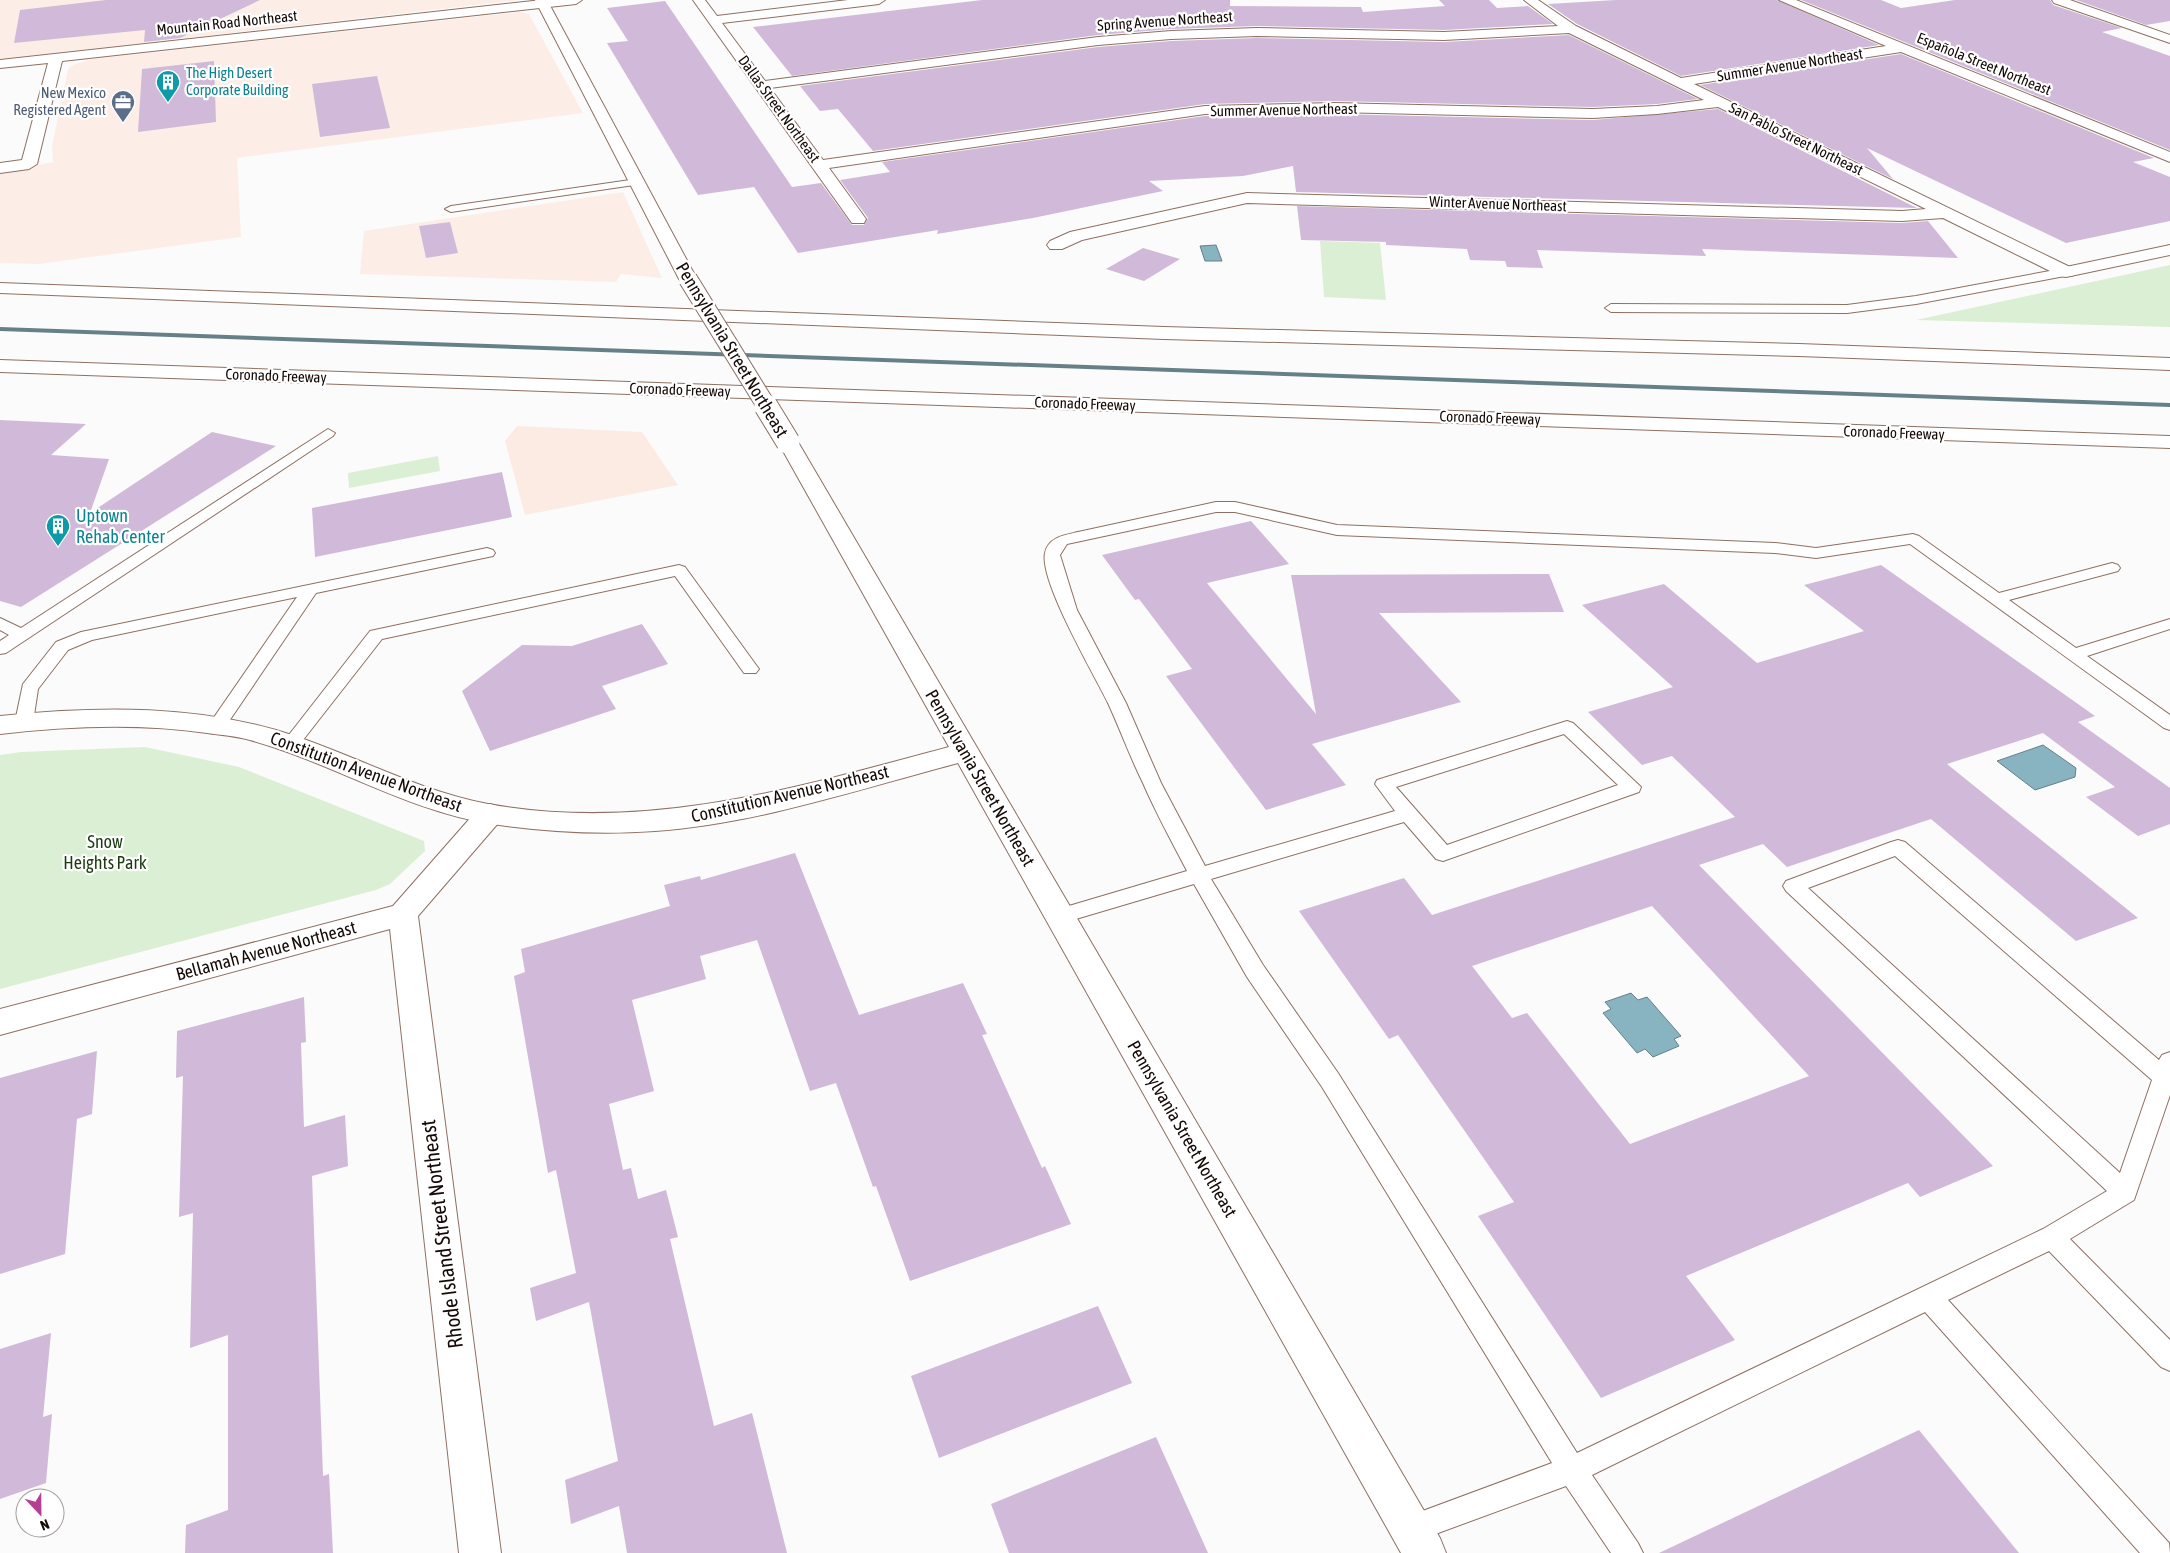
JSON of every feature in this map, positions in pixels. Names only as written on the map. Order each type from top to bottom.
[{"type":"main road","name":"Mountain Road Northeast","points":[[0,64],[542,2],[576,0]]},
{"type":"main road","name":"Dallas Street Northeast","points":[[699,0],[763,85],[858,219]]},
{"type":"main road","points":[[715,20],[879,0]]},
{"type":"main road","name":"San Pablo Street Northeast","points":[[1530,0],[1571,29],[2066,272]]},
{"type":"main road","name":"Española Street Northeast","points":[[1786,0],[2170,157]]},
{"type":"main road","points":[[2058,0],[2170,39]]},
{"type":"main road","name":"Pennsylvania Street Northeast","points":[[542,2],[688,279],[788,442],[964,752],[1419,1541]]},
{"type":"main road","name":"Spring Avenue Northeast","points":[[763,85],[1098,41],[1161,36],[1256,32],[1485,35],[1571,29]]},
{"type":"main road","name":"Summer Avenue Northeast","points":[[1680,82],[1900,48]]},
{"type":"main road","points":[[0,168],[29,164],[56,58]]},
{"type":"main road","name":"Summer Avenue Northeast","points":[[819,165],[1225,108],[1280,107],[1577,114],[1679,109],[1721,102]]},
{"type":"main road","name":"Winter Avenue Northeast","points":[[1056,245],[1076,236],[1247,198],[1902,216],[1945,213]]},
{"type":"main road","points":[[2066,272],[2170,250]]},
{"type":"main road","points":[[0,288],[1164,333],[1799,350],[2170,364]]},
{"type":"main road","name":"Coronado Freeway","points":[[0,366],[2170,442]]},
{"type":"main road","name":"Constitution Avenue Northeast","points":[[12,724],[101,717],[179,720],[256,732],[448,805],[490,814],[592,823],[678,819],[791,798],[964,752]]},
{"type":"main road","points":[[403,914],[490,814]]},
{"type":"main road","name":"Bellamah Avenue Northeast","points":[[0,1022],[403,914]]},
{"type":"main road","name":"Rhode Island Street Northeast","points":[[403,914],[480,1553]]},
{"type":"lane","points":[[451,210],[637,182]]},
{"type":"lane","points":[[1611,308],[1696,310],[1847,309],[1916,300],[2044,274],[2066,272]]},
{"type":"lane","points":[[0,649],[328,433]]},
{"type":"lane","points":[[1628,1553],[1572,1470],[1330,1080],[1255,971],[1199,875],[1152,782],[1118,703],[1069,610],[1055,570],[1052,556],[1054,548],[1062,541],[1180,513],[1216,508],[1235,508],[1337,530],[1775,548],[1816,552],[1913,539],[2170,724]]},
{"type":"lane","points":[[12,724],[30,688],[62,646],[87,636],[487,553]]},
{"type":"lane","points":[[1995,599],[2112,568]]},
{"type":"lane","points":[[290,745],[376,635],[679,570],[750,669]]},
{"type":"lane","points":[[217,726],[311,589]]},
{"type":"lane","points":[[0,623],[21,635]]},
{"type":"lane","points":[[2074,655],[2170,624]]},
{"type":"lane","points":[[1567,727],[1632,788],[1443,854],[1408,814],[1384,784],[1567,727]]},
{"type":"lane","points":[[1059,916],[1408,814]]},
{"type":"lane","points":[[1419,1541],[1572,1470],[2052,1237],[2125,1193],[2167,1069],[1898,847],[1793,886],[2125,1193]]},
{"type":"lane","points":[[2052,1237],[2170,1358]]},
{"type":"lane","points":[[1928,1297],[2159,1553]]},
{"type":"shaded area","points":[[0,0],[519,0],[0,59]]},
{"type":"shaded area","points":[[519,12],[529,14],[583,113],[237,158],[241,237],[39,264],[0,263],[0,172],[53,162],[52,146],[68,69],[73,65],[92,59]]},
{"type":"shaded area","points":[[623,192],[662,278],[621,274],[616,282],[360,274],[364,231]]},
{"type":"shaded area","points":[[517,426],[642,432],[678,485],[525,515],[505,441]]},
{"type":"green space","points":[[1320,241],[1380,243],[1386,300],[1324,297]]},
{"type":"green space","points":[[2170,265],[2170,327],[1916,320]]},
{"type":"green space","points":[[438,456],[440,471],[349,488],[348,473]]},
{"type":"green space","name":"Snow Heights Park","points":[[145,747],[239,767],[424,841],[425,851],[390,884],[376,890],[0,989],[0,755],[21,752]]},
{"type":"water","points":[[1216,245],[1222,261],[1205,261],[1200,246]]},
{"type":"water","points":[[2043,745],[2076,768],[2075,777],[2035,790],[1997,761]]},
{"type":"water","points":[[1631,993],[1638,1000],[1647,997],[1681,1036],[1674,1039],[1679,1046],[1653,1057],[1645,1049],[1637,1053],[1603,1013],[1611,1009],[1605,1002]]},
{"type":"building","points":[[106,0],[260,0],[180,38],[144,42],[145,30],[14,43],[20,10]]},
{"type":"building","points":[[982,0],[1230,0],[1230,6],[1361,7],[1363,12],[1445,6],[1439,0],[1489,0],[1497,8],[1528,6],[1553,24],[1444,30],[1257,26],[1171,29],[1098,35],[792,76],[753,27]]},
{"type":"building","points":[[1616,0],[1777,0],[1879,45],[1681,76],[1577,24],[1548,4]]},
{"type":"building","points":[[1801,0],[1881,0],[1901,8],[1955,0],[2050,0],[2053,5],[2122,28],[2102,32],[2170,56],[2170,150]]},
{"type":"building","points":[[2076,0],[2170,0],[2170,21],[2146,25]]},
{"type":"building","points":[[665,1],[792,187],[821,183],[852,225],[864,225],[868,218],[840,180],[890,172],[882,162],[1205,116],[1334,114],[1593,120],[1718,109],[1917,208],[1296,192],[1293,166],[1243,176],[1149,181],[1163,191],[1033,218],[937,234],[938,230],[798,253],[754,187],[698,195],[607,43],[628,41],[607,8]]},
{"type":"building","points":[[1569,35],[1698,99],[1657,104],[1593,107],[1334,101],[1205,104],[873,151],[838,109],[820,111],[800,86],[1098,47],[1171,41],[1257,38],[1444,42]]},
{"type":"building","points":[[1901,54],[2154,158],[2133,162],[2170,177],[2170,221],[2066,243],[1867,148],[1893,179],[1700,85]]},
{"type":"building","name":"The High Desert Corporate Building","points":[[214,61],[216,122],[138,132],[142,69]]},
{"type":"building","points":[[377,76],[390,128],[320,137],[312,84]]},
{"type":"building","points":[[1297,206],[1902,223],[1928,221],[1958,258],[1702,249],[1706,256],[1537,250],[1543,268],[1507,267],[1505,261],[1470,260],[1467,249],[1386,245],[1386,242],[1301,240]]},
{"type":"building","points":[[450,222],[458,253],[426,258],[419,226]]},
{"type":"building","points":[[1143,248],[1180,259],[1144,281],[1106,269]]},
{"type":"building","name":"Uptown Rehab Center","points":[[0,420],[86,424],[51,455],[109,459],[90,513],[212,432],[276,446],[21,607],[0,601]]},
{"type":"building","points":[[502,472],[512,517],[315,557],[312,508]]},
{"type":"building","points":[[1251,521],[1289,564],[1207,583],[1316,714],[1291,575],[1549,574],[1564,612],[1379,613],[1461,702],[1312,744],[1346,785],[1266,810],[1166,676],[1192,669],[1139,599],[1135,600],[1102,555]]},
{"type":"building","points":[[1881,565],[2095,716],[2078,722],[2170,788],[2170,824],[2138,836],[2086,797],[2115,787],[2043,733],[1947,764],[2138,918],[2076,941],[1931,819],[1787,867],[1763,844],[1699,865],[1993,1166],[1920,1197],[1908,1183],[1686,1276],[1735,1340],[1601,1398],[1478,1216],[1514,1202],[1398,1035],[1389,1039],[1299,911],[1404,878],[1432,915],[1735,817],[1672,756],[1642,765],[1588,712],[1673,687],[1582,605],[1664,584],[1757,663],[1864,631],[1804,585]],"holes":[[[1652,906],[1809,1076],[1630,1144],[1527,1013],[1512,1018],[1472,966]]]},
{"type":"building","points":[[642,624],[668,664],[602,686],[616,709],[490,751],[462,691],[522,645],[572,646]]},
{"type":"building","points":[[795,853],[859,1015],[963,983],[987,1034],[982,1035],[1042,1168],[1045,1166],[1071,1224],[910,1281],[876,1186],[873,1187],[836,1083],[810,1091],[757,940],[700,956],[706,979],[632,1000],[654,1091],[609,1104],[623,1170],[631,1168],[638,1199],[666,1190],[678,1237],[670,1239],[714,1426],[752,1413],[787,1553],[627,1553],[619,1506],[571,1524],[565,1480],[618,1461],[589,1302],[536,1321],[530,1288],[576,1273],[556,1170],[548,1173],[514,976],[525,972],[521,949],[670,906],[664,885],[700,876],[701,880]]},
{"type":"building","points":[[304,997],[306,1042],[301,1043],[304,1127],[345,1115],[348,1166],[312,1176],[323,1476],[329,1474],[333,1553],[185,1553],[186,1525],[228,1510],[228,1335],[190,1348],[193,1213],[179,1217],[183,1076],[176,1078],[177,1031]]},
{"type":"building","points":[[97,1051],[92,1114],[77,1119],[65,1254],[0,1274],[0,1078]]},
{"type":"building","points":[[1098,1306],[1132,1383],[939,1458],[911,1376]]},
{"type":"building","points":[[51,1333],[43,1417],[52,1414],[46,1483],[32,1488],[15,1488],[15,1494],[0,1499],[0,1349]]},
{"type":"building","points":[[1919,1430],[2019,1553],[1659,1553]]},
{"type":"building","points":[[1156,1437],[1208,1553],[1009,1553],[991,1504]]},
{"type":"waterway","points":[[0,329],[2170,405]]},
{"type":"place","name":"The High Desert Corporate Building","points":[[168,103]]},
{"type":"place","name":"New Mexico Registered Agent","points":[[123,123]]},
{"type":"place","name":"Uptown Rehab Center","points":[[58,547]]}]
